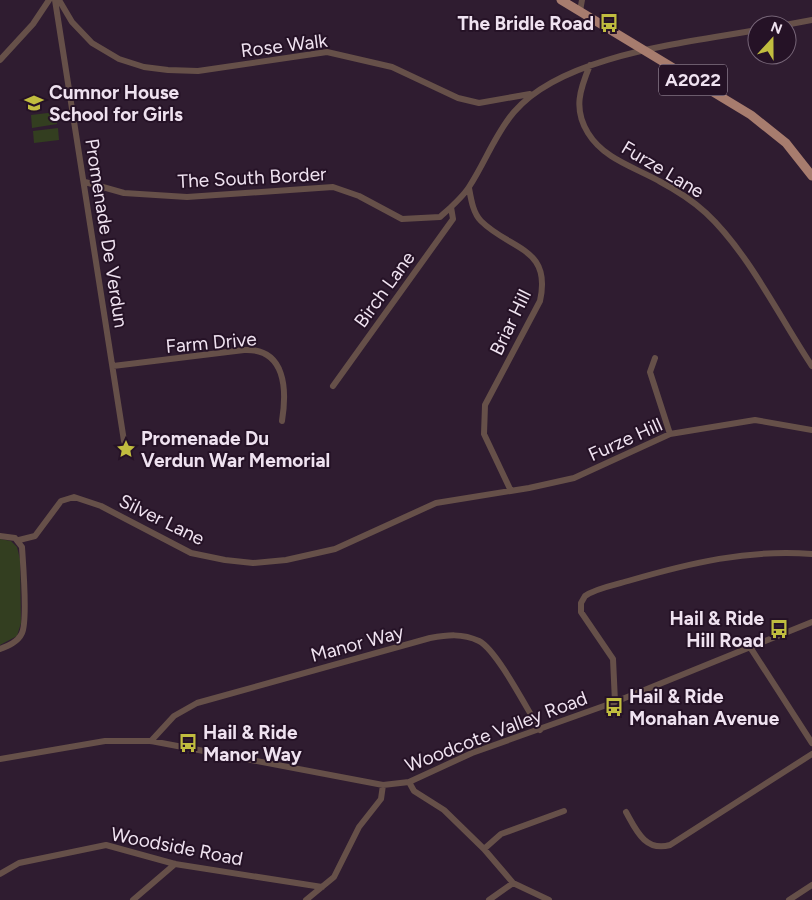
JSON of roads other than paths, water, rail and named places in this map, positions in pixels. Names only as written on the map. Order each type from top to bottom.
[{"type":"main road","name":"A2022","points":[[562,0],[751,115],[786,143],[812,176]]},
{"type":"street","points":[[0,60],[33,24],[48,0]]},
{"type":"street","name":"Rose Walk","points":[[57,0],[72,22],[92,43],[118,59],[144,67],[168,70],[198,70],[327,52],[392,68],[458,98],[479,104],[530,94]]},
{"type":"street","name":"Promenade De Verdun","points":[[57,0],[124,441]]},
{"type":"street","points":[[580,11],[582,0]]},
{"type":"street","points":[[797,23],[812,20]]},
{"type":"street","points":[[644,50],[747,32]]},
{"type":"street","name":"The South Border","points":[[84,182],[124,193],[187,197],[333,187],[359,196],[402,220],[440,216],[469,188],[502,128],[512,113],[530,94],[564,74],[644,50]]},
{"type":"street","name":"Furze Lane","points":[[590,65],[578,102],[581,120],[589,135],[612,157],[682,194],[712,219],[730,239],[812,366]]},
{"type":"street","name":"Briar Hill","points":[[469,188],[473,207],[480,220],[534,258],[542,273],[543,286],[540,301],[485,405],[484,434],[511,491]]},
{"type":"street","name":"Birch Lane","points":[[333,386],[453,219],[451,207]]},
{"type":"street","name":"Farm Drive","points":[[113,366],[244,350],[261,350],[270,356],[277,365],[286,400],[282,422]]},
{"type":"street","points":[[655,358],[650,372],[670,434]]},
{"type":"street","name":"Furze Hill","points":[[511,491],[574,478],[670,434],[755,420],[812,430]]},
{"type":"street","name":"Silver Lane","points":[[19,540],[35,536],[61,501],[74,497],[101,506],[191,553],[225,560],[267,562],[335,549],[436,503],[511,491]]},
{"type":"street","points":[[0,536],[19,540],[23,559],[24,627],[15,641],[0,649]]},
{"type":"street","points":[[615,702],[612,659],[581,612],[580,603],[585,596],[652,574],[712,558],[774,552],[812,554]]},
{"type":"street","name":"Woodcote Valley Road","points":[[0,759],[105,742],[151,741],[383,786],[409,782],[472,753],[615,702],[812,622]]},
{"type":"street","name":"Manor Way","points":[[151,741],[174,716],[197,703],[430,638],[454,634],[481,642],[500,664],[540,730]]},
{"type":"street","points":[[750,647],[812,743]]},
{"type":"street","points":[[626,812],[644,841],[655,846],[670,846],[812,754]]},
{"type":"street","points":[[409,782],[414,790],[444,810],[484,849],[513,883],[549,900]]},
{"type":"street","points":[[306,900],[334,876],[359,827],[380,799],[383,786]]},
{"type":"street","points":[[484,849],[501,834],[564,811]]},
{"type":"street","name":"Woodside Road","points":[[0,874],[19,863],[106,845],[175,864],[322,887]]},
{"type":"street","points":[[133,900],[175,864]]},
{"type":"street","points":[[489,900],[513,883]]},
{"type":"street","points":[[789,900],[812,885]]},
{"type":"place","name":"The Bridle Road","points":[[609,23]]},
{"type":"place","name":"Cumnor House School for Girls","points":[[34,103]]},
{"type":"place","name":"Promenade Du Verdun War Memorial","points":[[126,449]]},
{"type":"place","name":"Hail & Ride Hill Road","points":[[779,629]]},
{"type":"place","name":"Hail & Ride Monahan Avenue","points":[[614,707]]},
{"type":"place","name":"Hail & Ride Manor Way","points":[[188,743]]}]
